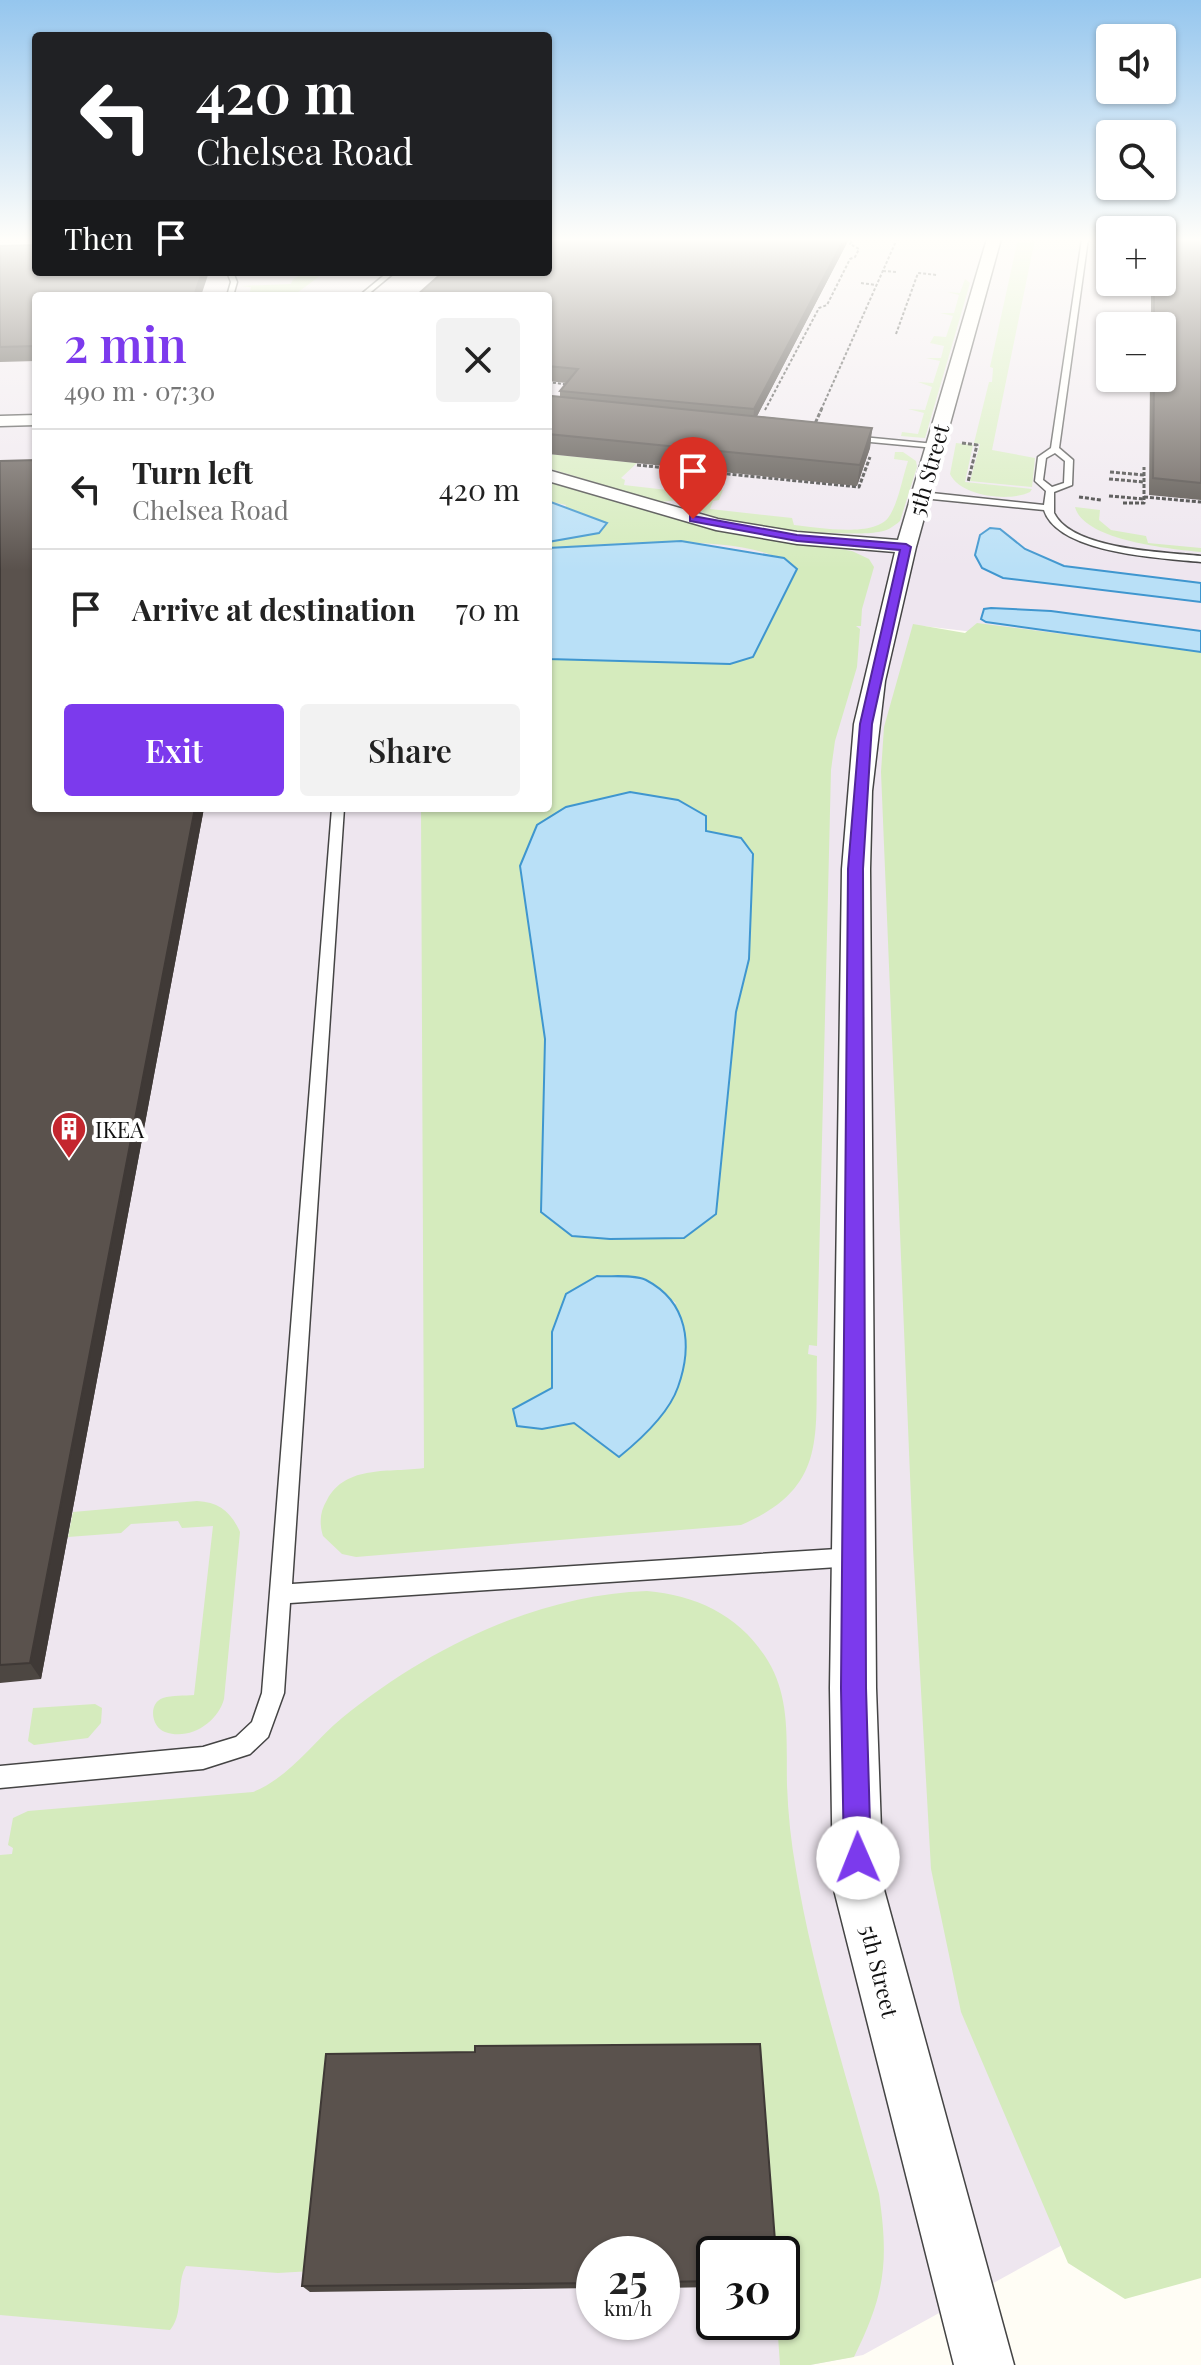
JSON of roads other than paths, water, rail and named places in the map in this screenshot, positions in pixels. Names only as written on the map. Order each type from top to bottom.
[{"type":"street","name":"5th Street","points":[[963,349],[906,547],[866,724],[859,791],[856,869],[853,1688],[858,1886],[984,2365]]},
{"type":"street","points":[[0,421],[32,420]]},
{"type":"street","points":[[552,476],[716,524],[797,538],[906,547]]},
{"type":"lane","points":[[1055,449],[1069,349]]},
{"type":"lane","points":[[840,436],[935,446]]},
{"type":"lane","points":[[1050,490],[1068,485],[1069,460],[1055,449]]},
{"type":"lane","points":[[1050,490],[1039,481],[1042,457],[1055,449]]},
{"type":"lane","points":[[1050,490],[1047,508],[1053,520],[1071,532],[1101,544],[1201,559]]},
{"type":"lane","points":[[922,495],[1047,508]]},
{"type":"lane","points":[[0,1777],[203,1758],[242,1746],[260,1729],[273,1693],[338,812]]},
{"type":"lane","points":[[281,1594],[855,1556]]},
{"type":"water","points":[[552,502],[607,523],[599,533],[552,541]]},
{"type":"water","points":[[990,528],[1000,529],[1025,549],[1064,566],[1201,583],[1201,602],[1003,578],[982,568],[975,555],[980,535]]},
{"type":"water","points":[[681,541],[784,558],[797,569],[753,657],[730,664],[552,659],[552,548]]},
{"type":"water","points":[[984,609],[1051,611],[1201,631],[1201,652],[981,619]]},
{"type":"water","points":[[630,792],[678,800],[706,816],[706,831],[741,838],[753,854],[749,959],[736,1012],[716,1214],[684,1238],[572,1236],[541,1212],[545,1039],[520,866],[537,825],[566,807]]},
{"type":"water","points":[[597,1276],[641,1278],[660,1289],[679,1312],[686,1340],[683,1371],[674,1397],[653,1425],[619,1457],[574,1423],[542,1429],[517,1426],[513,1409],[552,1388],[552,1332],[566,1294]]},
{"type":"place","name":"IKEA","points":[[69,1160]]}]
